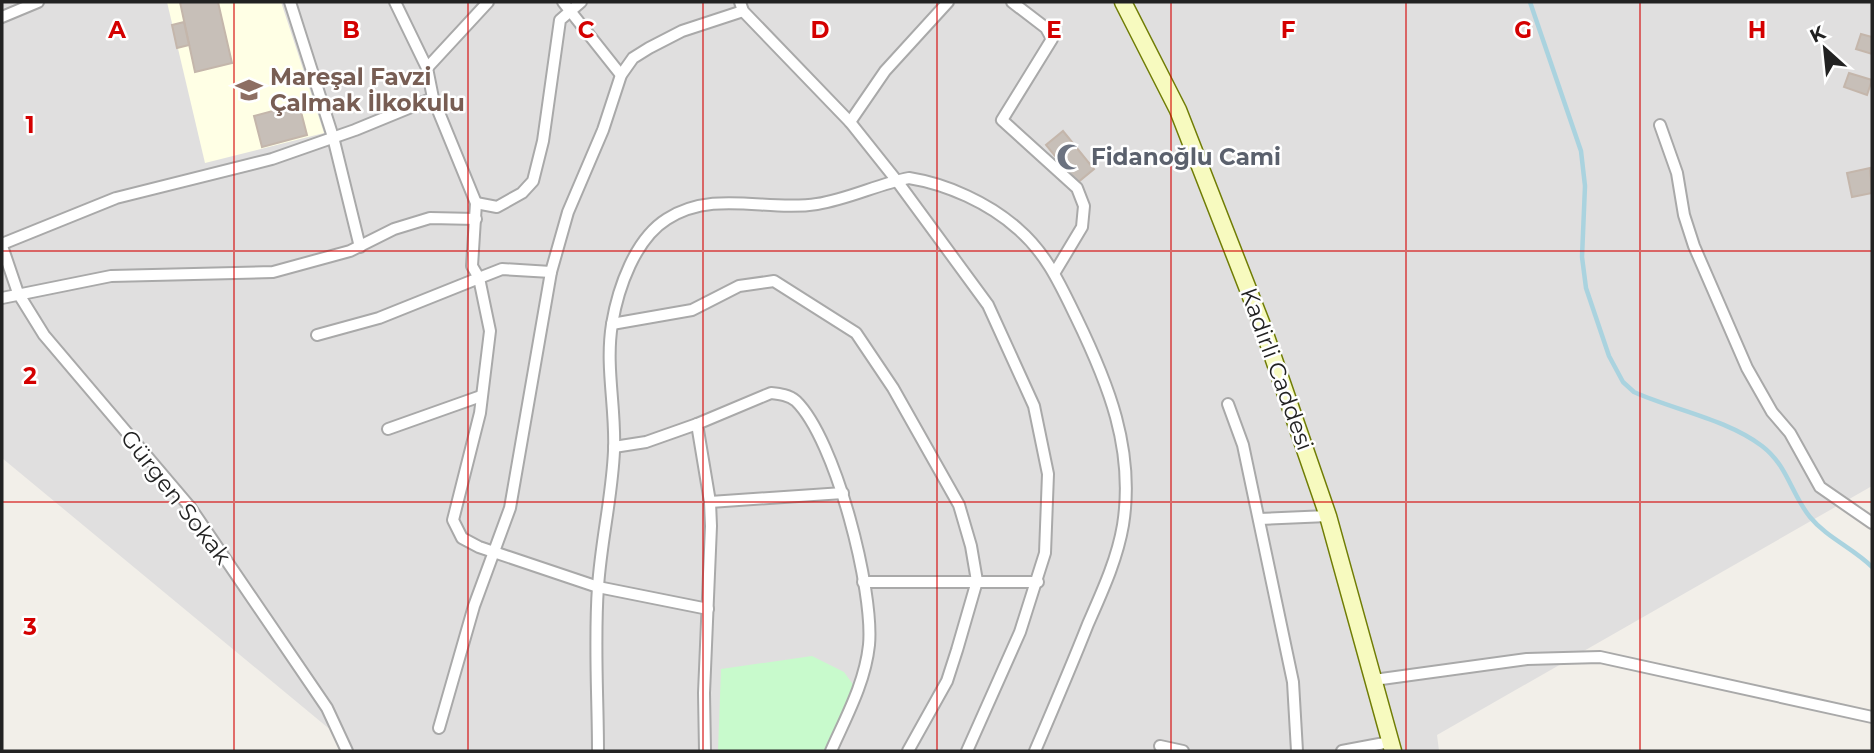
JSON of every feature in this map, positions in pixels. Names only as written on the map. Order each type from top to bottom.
[{"type":"main road","name":"Kadirli Caddesi","points":[[1123,2],[1178,110],[1262,325],[1328,516],[1392,747]]},
{"type":"street","points":[[2,17],[38,2]]},
{"type":"street","points":[[290,2],[333,137],[360,247]]},
{"type":"street","points":[[395,2],[427,68],[433,98],[476,203],[472,266],[478,278],[490,331],[480,413],[453,520],[462,538],[493,552],[598,587],[708,609]]},
{"type":"street","points":[[427,68],[488,2]]},
{"type":"street","points":[[566,5],[581,2]]},
{"type":"street","points":[[850,122],[885,71],[948,2]]},
{"type":"street","points":[[1012,2],[1046,28],[1052,39],[1002,120],[1077,188],[1084,206],[1082,227],[1055,272]]},
{"type":"street","points":[[566,5],[621,75]]},
{"type":"street","points":[[476,203],[497,207],[522,193],[533,181],[543,141],[559,20],[566,5]]},
{"type":"street","points":[[439,728],[493,552],[510,508],[551,272],[568,212],[603,130],[621,75],[633,58],[649,48],[742,6],[850,122],[988,305],[1034,406],[1044,442],[1048,487],[1045,552],[1038,582],[1020,632],[967,751]]},
{"type":"street","points":[[2,245],[116,198],[272,159],[433,98]]},
{"type":"street","points":[[1660,125],[1677,173],[1684,215],[1694,246],[1747,368],[1772,412],[1790,433],[1820,487],[1872,523]]},
{"type":"street","points":[[598,751],[598,587],[611,499],[614,447],[608,360],[612,324],[619,296],[638,253],[649,234],[684,209],[708,203],[814,204],[897,181],[924,180],[970,198],[998,213],[1038,249],[1055,272],[1106,380],[1118,415],[1126,488],[1123,524],[1115,561],[1035,751]]},
{"type":"street","points":[[2,298],[111,276],[273,272],[360,247],[394,229],[430,218],[475,219]]},
{"type":"street","name":"Gürgen Sokak","points":[[2,245],[18,293],[44,335],[190,507],[327,708],[347,751]]},
{"type":"street","points":[[317,335],[379,318],[502,269],[551,272]]},
{"type":"street","points":[[612,324],[692,310],[739,286],[774,281],[856,334],[893,388],[959,505],[971,546],[976,581],[947,681],[908,751]]},
{"type":"street","points":[[614,447],[646,442],[697,424],[756,396],[771,393],[784,394],[795,400],[804,412],[843,493],[870,620],[864,670],[831,751]]},
{"type":"street","points":[[388,429],[481,396]]},
{"type":"street","points":[[1228,404],[1243,444],[1293,682],[1297,751]]},
{"type":"street","points":[[697,424],[710,502],[705,751]]},
{"type":"street","points":[[710,502],[843,493]]},
{"type":"street","points":[[1259,519],[1328,516]]},
{"type":"street","points":[[863,582],[1038,582]]},
{"type":"street","points":[[1374,680],[1527,659],[1600,657],[1872,717]]},
{"type":"street","points":[[1160,746],[1183,751]]},
{"type":"street","points":[[1342,751],[1392,747]]},
{"type":"shaded area","points":[[2,2],[1872,2],[1872,486],[1437,735],[1439,751],[356,751],[2,458]]},
{"type":"shaded area","name":"Mareşal Favzi Çalmak İlkokulu","points":[[167,2],[281,2],[324,133],[205,163]]},
{"type":"green space","points":[[812,656],[844,672],[857,690],[830,751],[718,751],[721,669]]},
{"type":"building","points":[[180,2],[218,2],[232,63],[195,72]]},
{"type":"building","points":[[184,22],[189,45],[177,48],[172,25]]},
{"type":"building","points":[[1861,34],[1872,37],[1872,54],[1856,49]]},
{"type":"building","points":[[1849,73],[1872,80],[1867,95],[1844,87]]},
{"type":"building","points":[[299,104],[307,135],[262,147],[254,116]]},
{"type":"building","name":"Fidanoğlu Cami","points":[[1063,131],[1094,169],[1077,183],[1046,145]]},
{"type":"building","points":[[1870,168],[1872,193],[1852,197],[1847,173]]},
{"type":"waterway","points":[[1530,2],[1581,151],[1585,186],[1582,257],[1586,288],[1609,356],[1623,382],[1634,392],[1716,422],[1762,446],[1778,462],[1810,517],[1824,531],[1872,567]]},
{"type":"place","name":"Mareşal Favzi Çalmak İlkokulu","points":[[249,90]]},
{"type":"place","name":"Fidanoğlu Cami","points":[[1070,157]]}]
